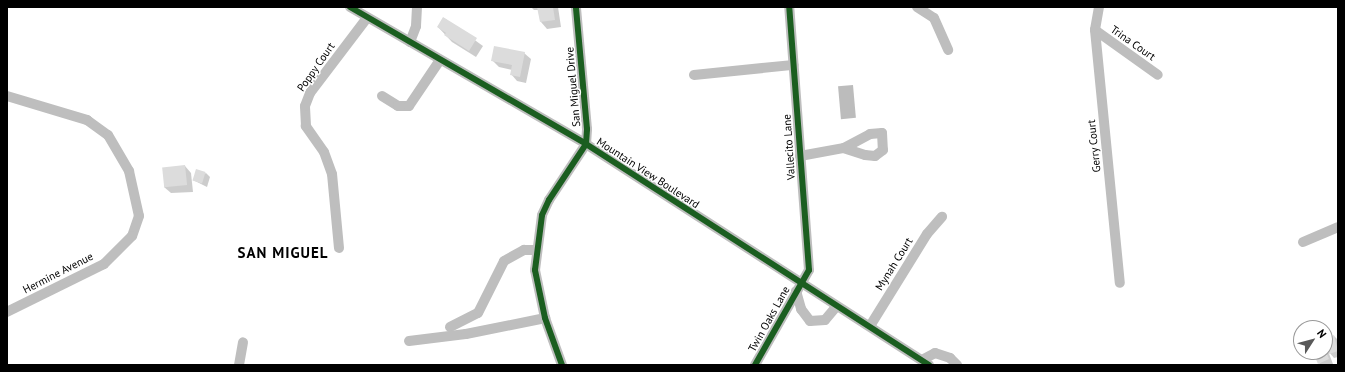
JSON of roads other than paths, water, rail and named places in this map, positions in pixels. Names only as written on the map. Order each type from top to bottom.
[{"type":"street","name":"Mountain View Boulevard","points":[[350,7],[586,144],[798,287],[870,326],[925,363]]},
{"type":"street","points":[[410,42],[416,26],[417,7]]},
{"type":"street","name":"San Miguel Drive","points":[[576,7],[587,129],[586,144]]},
{"type":"street","name":"Vallecito Lane","points":[[789,7],[808,270],[798,287]]},
{"type":"street","points":[[917,7],[934,18],[948,50]]},
{"type":"street","name":"Gerry Court","points":[[1099,7],[1095,30],[1120,284]]},
{"type":"street","name":"Poppy Court","points":[[339,248],[332,174],[324,152],[306,126],[305,106],[310,93],[367,18]]},
{"type":"street","name":"Trina Court","points":[[1095,30],[1158,75]]},
{"type":"street","points":[[382,96],[390,104],[406,108],[440,60]]},
{"type":"street","points":[[694,75],[793,65]]},
{"type":"street","name":"Hermine Avenue","points":[[7,96],[87,120],[108,135],[129,171],[139,216],[132,236],[104,264],[7,312]]},
{"type":"street","points":[[562,365],[545,318],[535,270],[536,250],[542,215],[549,200],[586,144]]},
{"type":"street","points":[[800,156],[844,148]]},
{"type":"street","name":"Mynah Court","points":[[870,326],[927,234],[942,217]]},
{"type":"street","points":[[1303,242],[1338,227]]},
{"type":"street","points":[[450,327],[478,313],[504,261],[524,250],[536,250]]},
{"type":"street","points":[[798,287],[801,309],[810,321],[825,320],[836,307]]},
{"type":"street","name":"Twin Oaks Lane","points":[[755,365],[798,287]]},
{"type":"street","points":[[409,341],[459,335],[545,318]]},
{"type":"street","points":[[239,365],[243,342]]},
{"type":"street","points":[[925,363],[935,353],[950,358],[957,365]]},
{"type":"district","name":"SAN MIGUEL","points":[[283,253]]}]
